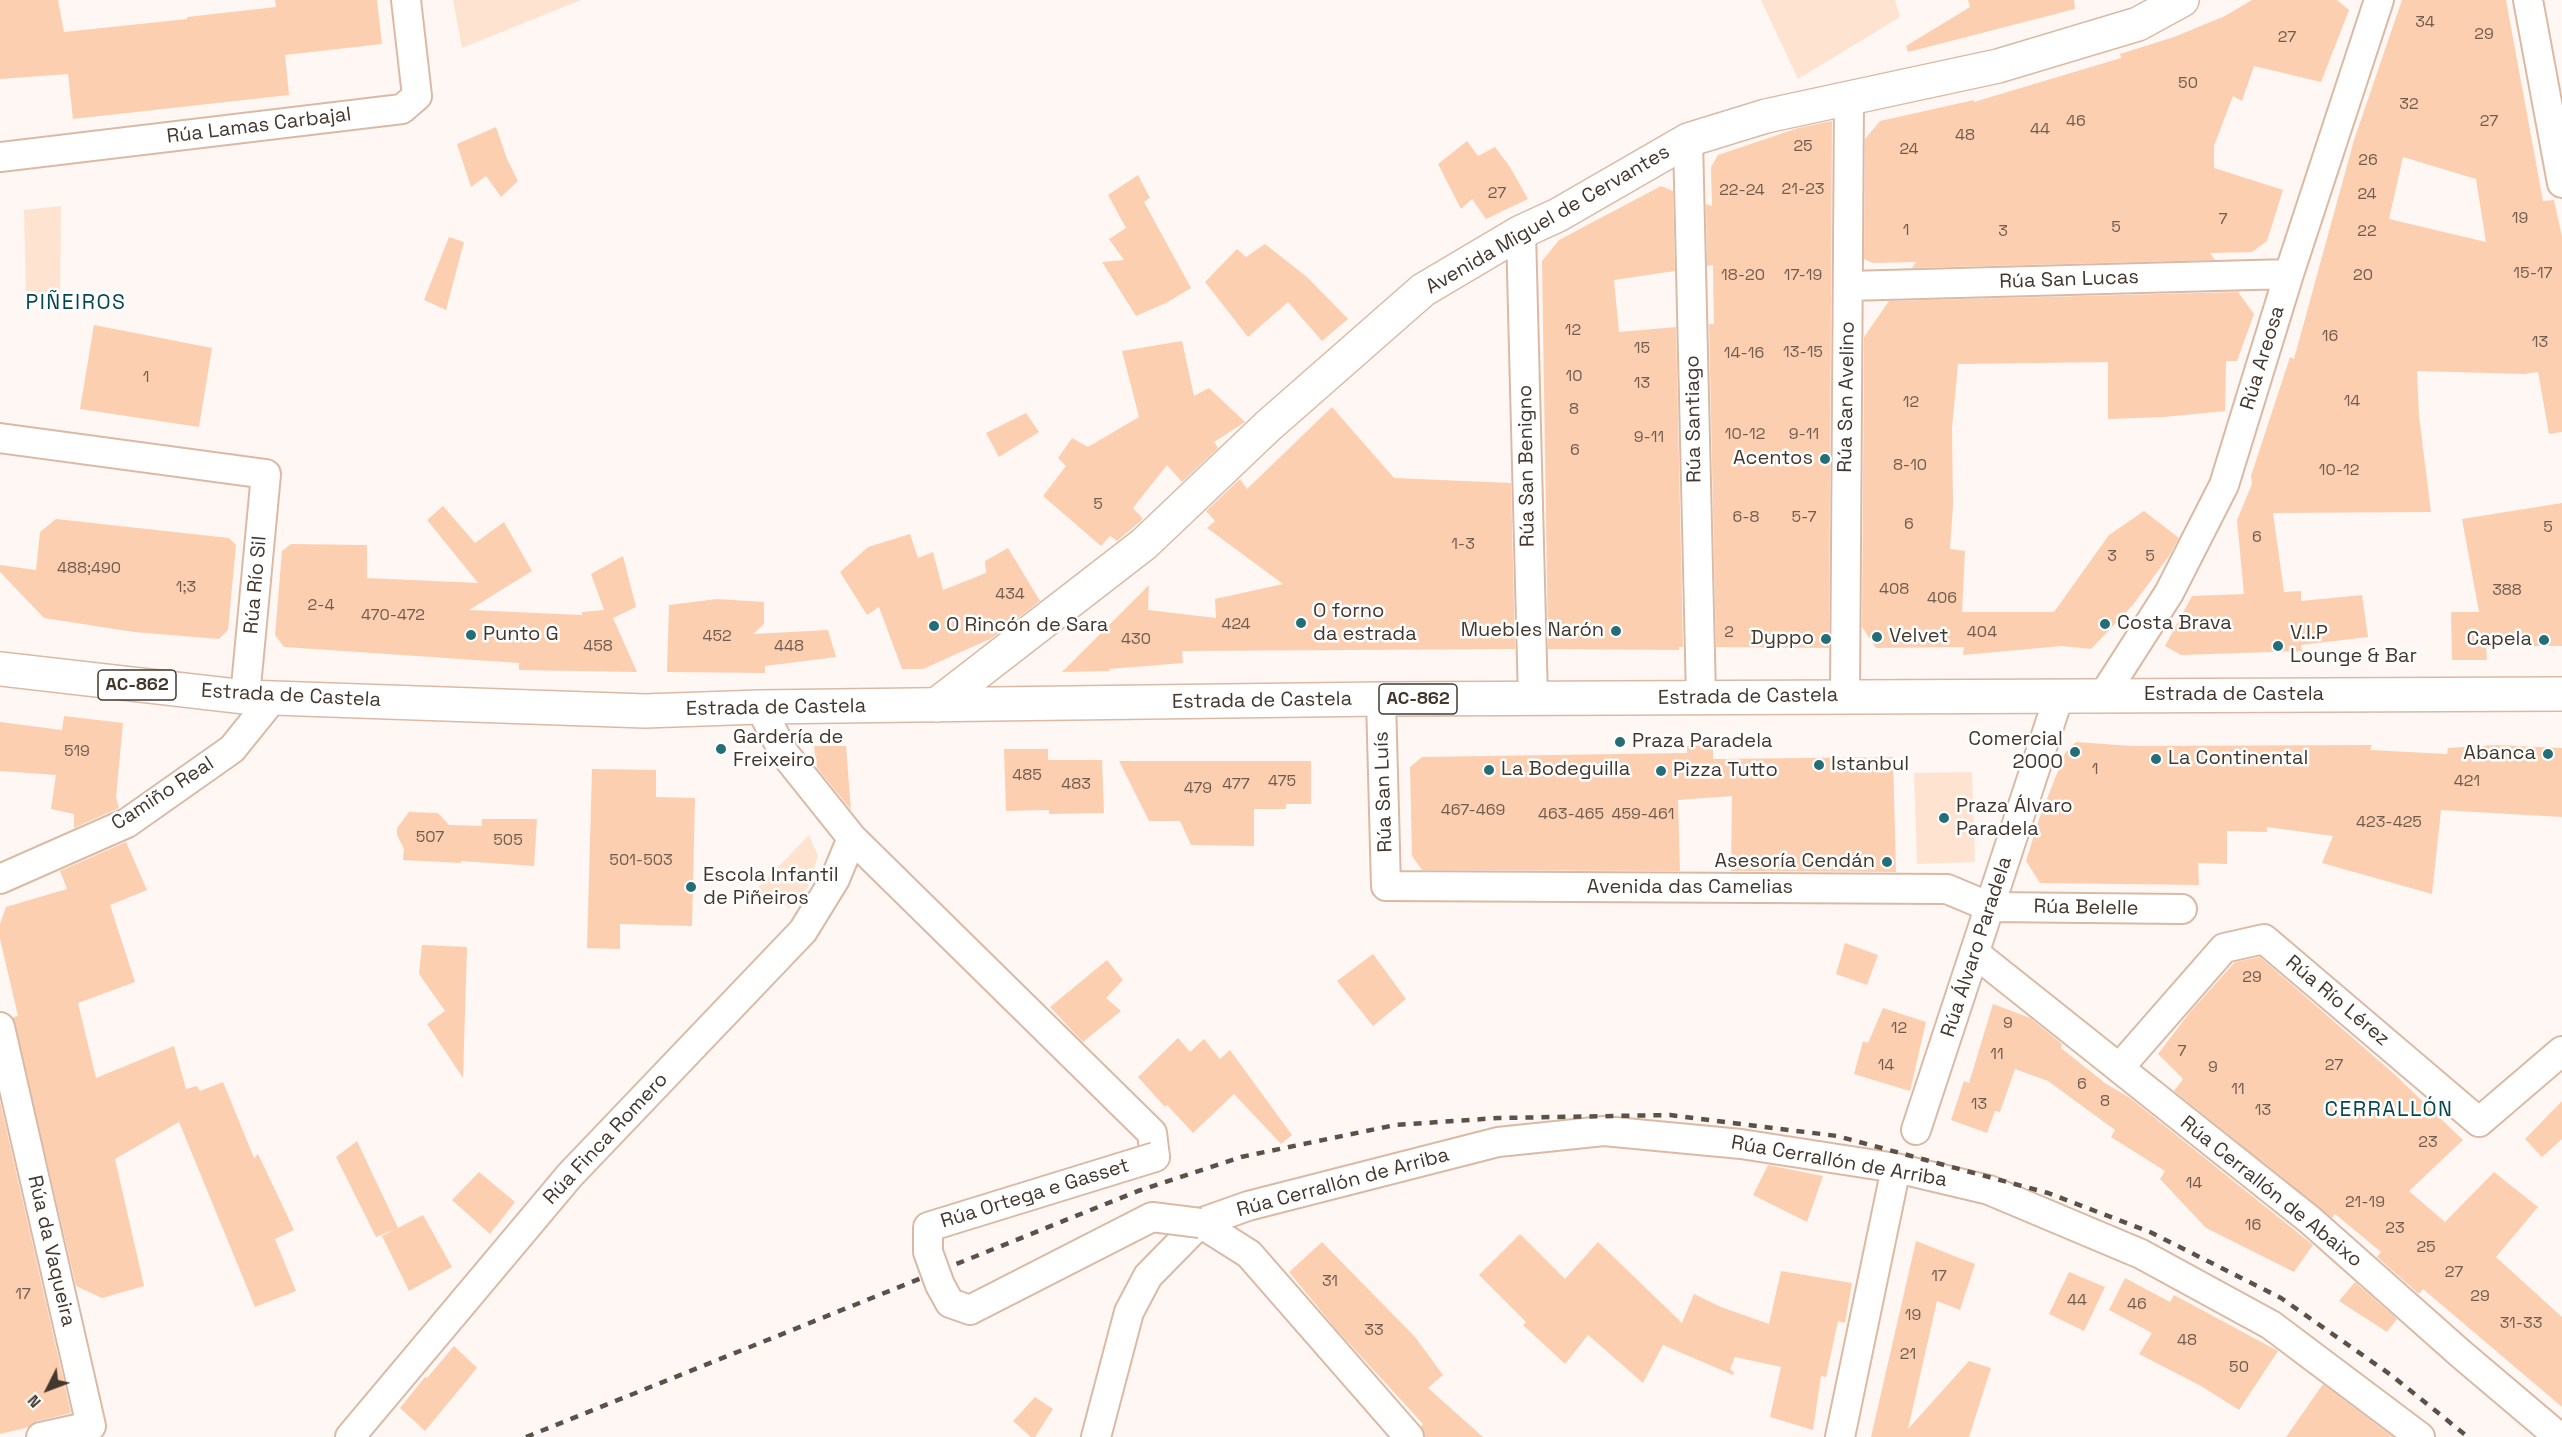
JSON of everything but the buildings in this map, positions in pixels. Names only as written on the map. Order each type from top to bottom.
[{"type":"main road","name":"Avenida Miguel de Cervantes","points":[[936,705],[1144,544],[1268,426],[1423,290],[1521,232],[1558,215],[1688,140],[1766,116],[1998,66],[2138,24],[2182,0]]},
{"type":"main road","name":"Estrada de Castela","points":[[0,669],[259,697],[645,711],[760,707],[1382,699],[2562,694]]},
{"type":"street","name":"Rúa Lamas Carbajal","points":[[0,157],[402,109],[417,96],[406,0]]},
{"type":"street","name":"Rúa Areosa","points":[[2103,696],[2169,593],[2224,485],[2289,274],[2379,0]]},
{"type":"street","points":[[2528,0],[2562,183]]},
{"type":"street","name":"Rúa San Avelino","points":[[1845,696],[1849,99]]},
{"type":"street","name":"Rúa Santiago","points":[[1688,140],[1701,698]]},
{"type":"street","name":"Rúa San Benigno","points":[[1521,232],[1533,700]]},
{"type":"street","name":"Rúa San Lucas","points":[[1848,286],[2289,274]]},
{"type":"street","name":"Rúa Río Sil","points":[[0,438],[266,474],[259,697]]},
{"type":"street","name":"Rúa Álvaro Paradela","points":[[1916,1130],[1976,954],[2059,696]]},
{"type":"street","name":"Camiño Real","points":[[0,879],[127,823],[231,749],[259,697]]},
{"type":"street","name":"Rúa San Luís","points":[[1382,699],[1386,886]]},
{"type":"street","name":"Rúa Ortega e Gasset","points":[[760,707],[784,753],[852,838],[1152,1133],[1155,1157],[928,1227],[928,1252],[940,1285],[950,1303],[970,1310],[1152,1217],[1200,1223],[1248,1254],[1409,1437]]},
{"type":"street","name":"Rúa Finca Romero","points":[[350,1437],[570,1175],[803,931],[835,879],[852,838]]},
{"type":"street","name":"Avenida das Camelias","points":[[1386,886],[1947,889],[1990,907]]},
{"type":"street","name":"Rúa Belelle","points":[[1990,907],[2182,909]]},
{"type":"street","name":"Rúa Río Lérez","points":[[2119,1068],[2224,948],[2264,939],[2479,1122],[2562,1051]]},
{"type":"street","name":"Rúa Cerrallón de Abaixo","points":[[1976,954],[2310,1220],[2461,1354],[2559,1437]]},
{"type":"street","name":"Rúa da Vaqueira","points":[[0,1027],[100,1431],[41,1437]]},
{"type":"street","name":"Rúa Cerrallón de Arriba","points":[[1200,1223],[1248,1206],[1498,1142],[1604,1131],[1741,1143],[1896,1168],[1989,1190],[2141,1254],[2271,1325],[2420,1437]]},
{"type":"street","points":[[1840,1437],[1896,1168]]},
{"type":"street","points":[[1096,1437],[1129,1312],[1148,1276],[1200,1223]]},
{"type":"shaded area","points":[[453,0],[581,0],[462,48]]},
{"type":"shaded area","points":[[1761,0],[1895,0],[1900,17],[1798,79]]},
{"type":"shaded area","points":[[61,206],[60,300],[26,296],[24,210]]},
{"type":"shaded area","points":[[1972,772],[1975,862],[1917,864],[1914,773]]},
{"type":"shaded area","points":[[809,835],[818,856],[808,887],[789,908],[776,896],[772,900],[768,896],[763,901],[753,893]]},
{"type":"railway","points":[[526,1437],[1138,1191],[1241,1157],[1395,1125],[1498,1118],[1670,1115],[1837,1136],[2048,1193],[2150,1232],[2281,1298],[2391,1375],[2468,1437]]},
{"type":"place","name":"Acentos","points":[[1825,459]]},
{"type":"place","name":"O forno da estrada","points":[[1301,623]]},
{"type":"place","name":"Costa Brava","points":[[2105,624]]},
{"type":"place","name":"O Rincón de Sara","points":[[934,626]]},
{"type":"place","name":"Muebles Narón","points":[[1616,631]]},
{"type":"place","name":"Punto G","points":[[471,635]]},
{"type":"place","name":"Velvet","points":[[1877,637]]},
{"type":"place","name":"Dyppo","points":[[1826,639]]},
{"type":"place","name":"Capela","points":[[2544,640]]},
{"type":"place","name":"V.I.P Lounge & Bar","points":[[2278,646]]},
{"type":"place","name":"Praza Paradela","points":[[1620,742]]},
{"type":"place","name":"Gardería de Freixeiro","points":[[721,749]]},
{"type":"place","name":"Comercial 2000","points":[[2075,752]]},
{"type":"place","name":"Abanca","points":[[2548,754]]},
{"type":"place","name":"La Continental","points":[[2156,759]]},
{"type":"place","name":"Istanbul","points":[[1819,765]]},
{"type":"place","name":"La Bodeguilla","points":[[1489,770]]},
{"type":"place","name":"Pizza Tutto","points":[[1661,771]]},
{"type":"place","name":"Praza Álvaro Paradela","points":[[1944,818]]},
{"type":"place","name":"Asesoría Cendán","points":[[1887,862]]},
{"type":"place","name":"Escola Infantil de Piñeiros","points":[[691,887]]},
{"type":"district","name":"PIÑEIROS","points":[[76,303]]},
{"type":"district","name":"CERRALLÓN","points":[[2389,1110]]}]
